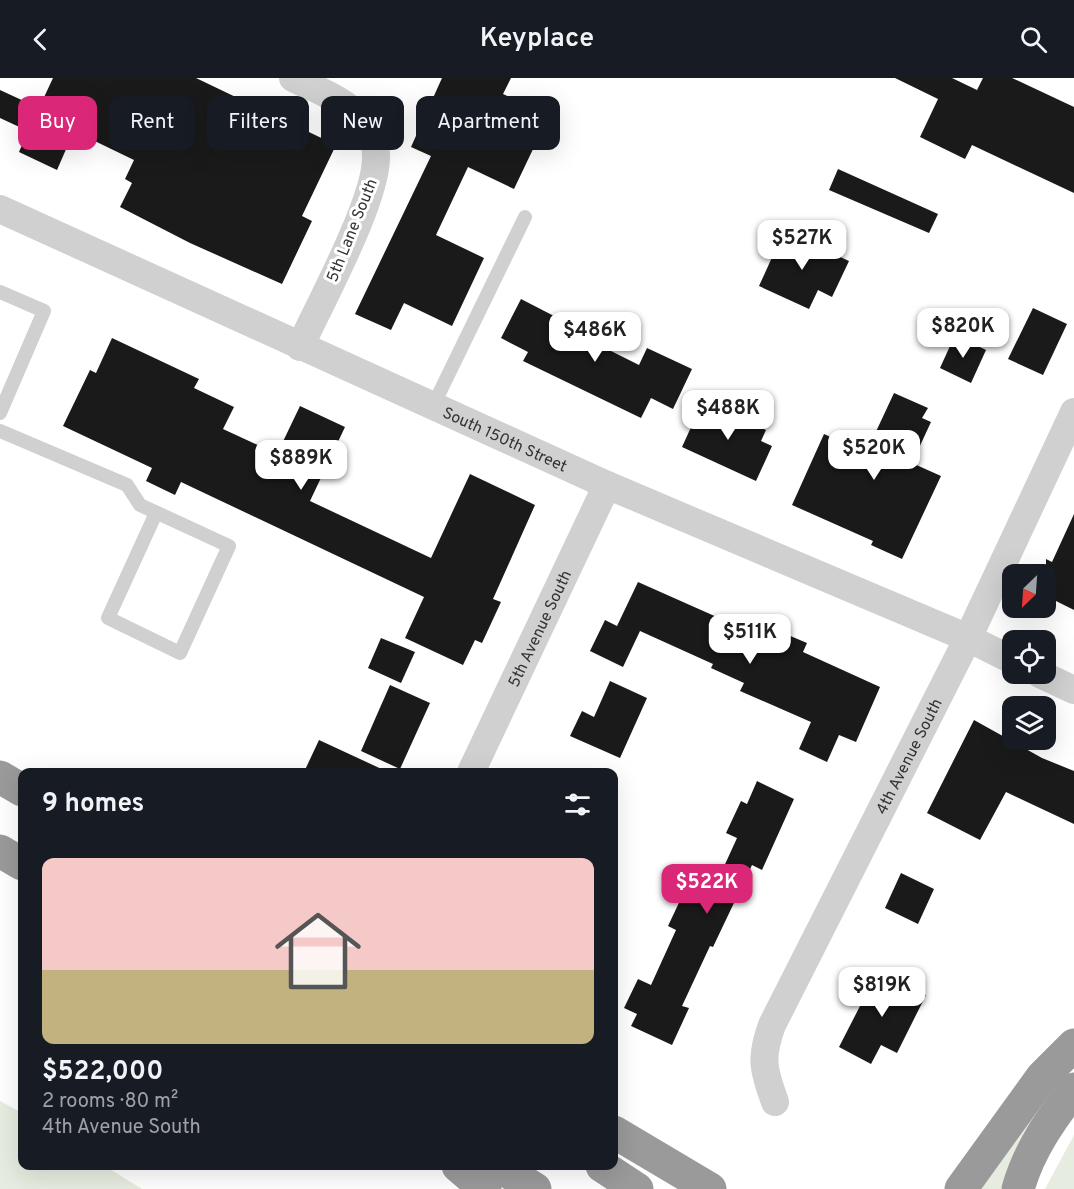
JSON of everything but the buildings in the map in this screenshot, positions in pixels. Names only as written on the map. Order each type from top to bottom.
[{"type":"highway","points":[[0,777],[18,788]]},
{"type":"highway","points":[[0,851],[18,862]]},
{"type":"highway","points":[[941,1189],[969,1177],[1042,1077],[1074,1045]]},
{"type":"highway","points":[[1018,1189],[1025,1166],[1046,1126],[1074,1089]]},
{"type":"highway","points":[[618,1134],[710,1189]]},
{"type":"highway","points":[[463,1170],[485,1189]]},
{"type":"highway","points":[[505,1170],[535,1189]]},
{"type":"highway","points":[[608,1170],[637,1189]]},
{"type":"street","name":"5th Lane South","points":[[293,78],[338,100],[356,113],[372,136],[376,154],[374,176],[357,222],[300,346]]},
{"type":"street","name":"South 150th Street","points":[[2,216],[300,346],[607,484],[968,638],[1002,655]]},
{"type":"street","name":"4th Avenue South","points":[[775,1102],[762,1061],[764,1047],[772,1025],[968,638],[1074,412]]},
{"type":"street","name":"5th Avenue South","points":[[473,768],[607,484]]},
{"type":"street","points":[[1056,682],[1074,690]]},
{"type":"lane","points":[[433,406],[525,217]]},
{"type":"lane","points":[[0,292],[44,311],[0,413]]},
{"type":"lane","points":[[0,431],[127,485],[140,506],[156,513],[229,546],[180,653],[108,618],[156,513]]},
{"type":"shaded area","points":[[0,1101],[18,1111],[18,1170],[111,1170],[142,1189],[0,1189]]},
{"type":"shaded area","points":[[1028,1116],[1034,1119],[1016,1149],[1001,1189],[978,1189]]},
{"type":"shaded area","points":[[1074,1135],[1074,1189],[1045,1189]]}]
